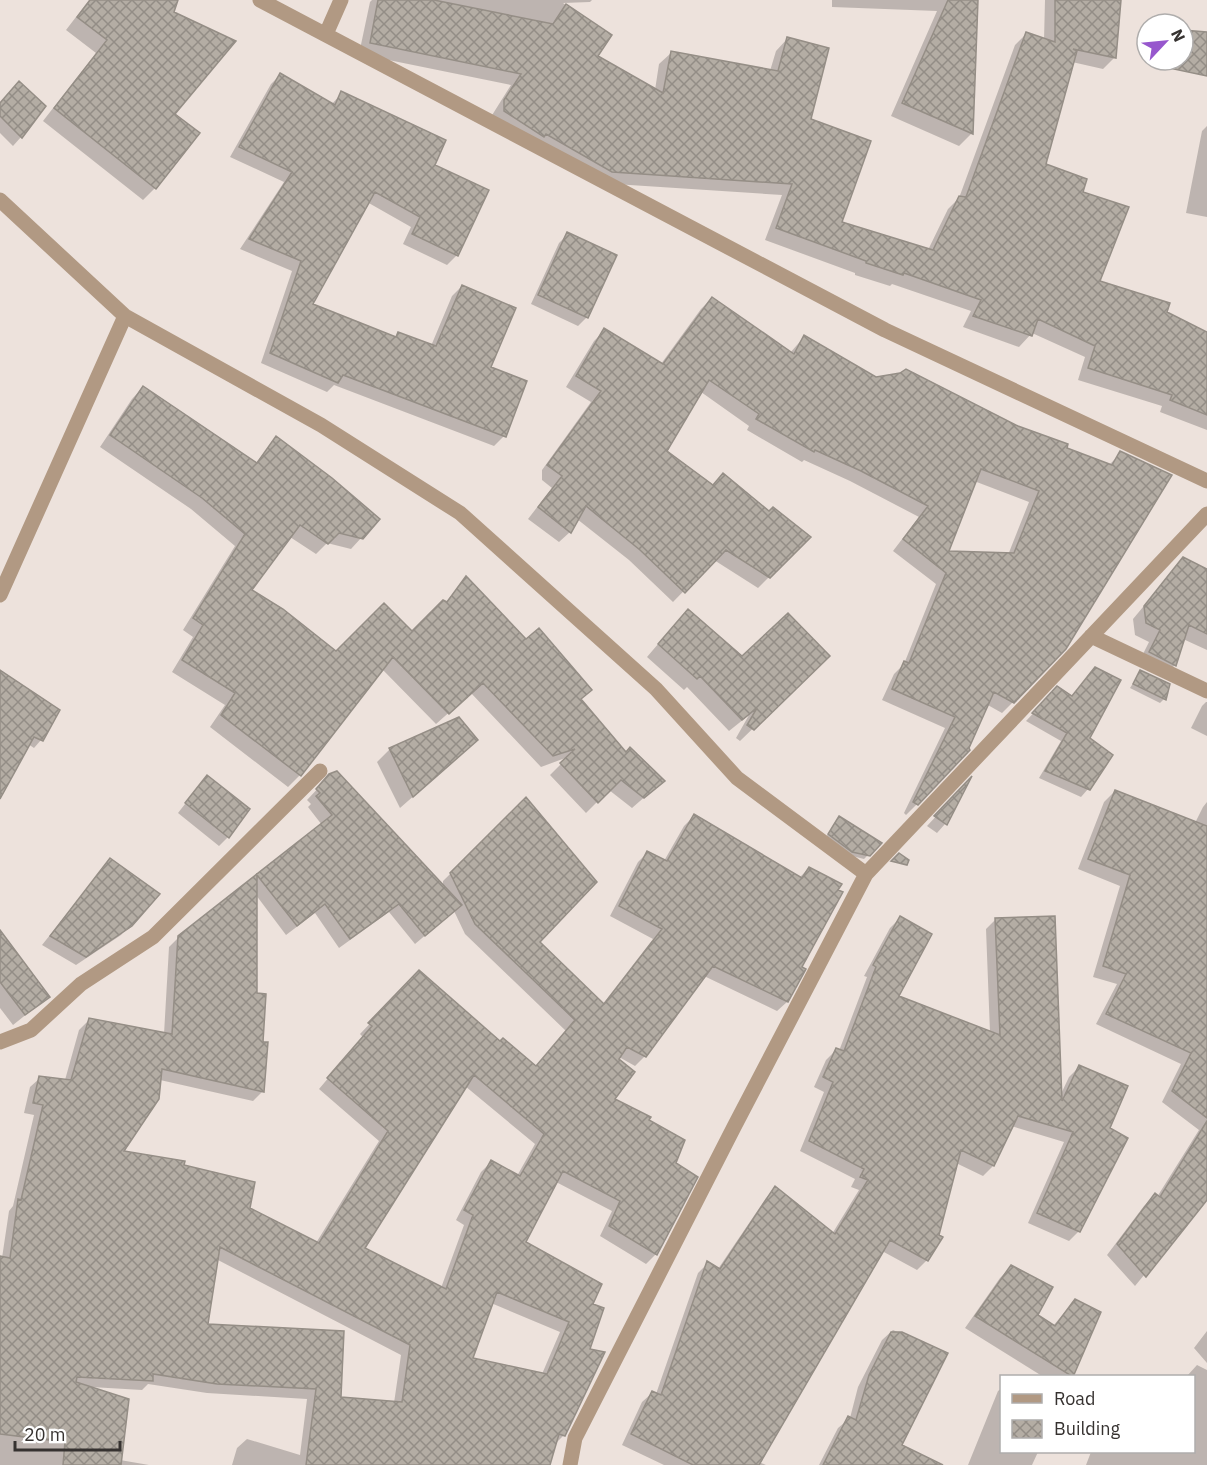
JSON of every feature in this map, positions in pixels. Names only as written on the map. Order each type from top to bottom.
[{"type":"street","points":[[260,0],[885,330],[1207,481]]},
{"type":"street","points":[[326,34],[341,0]]},
{"type":"street","points":[[0,200],[125,316],[321,425],[460,513],[656,689],[737,778],[866,874]]},
{"type":"street","points":[[0,596],[125,316]]},
{"type":"street","points":[[570,1465],[575,1438],[866,874],[1207,514]]},
{"type":"street","points":[[1091,636],[1207,691]]},
{"type":"street","points":[[0,1042],[31,1030],[81,984],[153,937],[320,771]]},
{"type":"building","points":[[90,0],[178,0],[174,12],[236,41],[175,114],[200,133],[156,189],[54,108],[107,40],[77,17]]},
{"type":"building","points":[[378,0],[434,0],[553,24],[566,4],[612,35],[598,56],[663,93],[671,51],[778,71],[787,37],[829,48],[811,119],[871,141],[842,222],[933,250],[959,196],[966,197],[1026,32],[1055,42],[1055,0],[1121,0],[1116,58],[1073,49],[1077,51],[1046,164],[1087,179],[1083,192],[1129,207],[1100,281],[1170,303],[1167,312],[1207,332],[1207,415],[1170,400],[1172,395],[1088,368],[1095,346],[1038,319],[1032,336],[973,316],[981,300],[904,273],[903,275],[866,263],[866,261],[776,228],[792,184],[612,172],[546,134],[544,137],[504,111],[504,100],[521,74],[370,43]]},
{"type":"building","points":[[948,0],[978,0],[973,134],[902,103]]},
{"type":"building","points":[[1195,31],[1207,32],[1207,76],[1188,72],[1195,72]]},
{"type":"building","points":[[280,73],[335,105],[341,91],[446,140],[435,165],[489,190],[458,256],[412,234],[420,217],[375,192],[313,304],[396,337],[398,332],[436,346],[462,285],[516,308],[491,367],[527,381],[506,437],[343,375],[338,383],[270,353],[301,261],[249,239],[292,172],[239,147]]},
{"type":"building","points":[[19,81],[46,106],[22,138],[0,116],[0,103]]},
{"type":"building","points":[[567,232],[617,255],[588,318],[538,295]]},
{"type":"building","points":[[712,297],[794,354],[804,335],[876,377],[900,373],[906,369],[1018,426],[1068,444],[1067,448],[1112,465],[1120,451],[1172,475],[1066,649],[1014,703],[994,692],[970,750],[918,805],[913,802],[955,717],[892,689],[904,661],[909,663],[946,573],[903,539],[928,506],[861,471],[815,450],[814,452],[756,419],[759,414],[709,380],[667,451],[713,485],[723,473],[769,511],[773,507],[811,537],[770,578],[726,550],[685,593],[640,550],[586,506],[571,533],[538,507],[562,476],[547,465],[601,391],[576,376],[604,328],[663,364]],"holes":[[[981,469],[1039,491],[1014,553],[949,551]]]},
{"type":"building","points":[[143,386],[257,463],[276,436],[332,478],[380,519],[363,539],[339,533],[328,544],[300,525],[252,590],[283,609],[336,651],[384,603],[412,631],[443,600],[447,602],[466,576],[526,639],[539,628],[592,690],[581,699],[626,752],[630,747],[665,781],[644,798],[621,780],[598,803],[560,763],[575,749],[553,756],[483,683],[449,714],[393,657],[301,776],[221,715],[235,693],[182,660],[203,625],[193,618],[245,534],[202,498],[110,435]]},
{"type":"building","points":[[1183,557],[1207,569],[1207,634],[1189,625],[1176,666],[1149,652],[1160,630],[1146,623],[1144,606]]},
{"type":"building","points":[[688,609],[742,656],[788,613],[830,656],[754,730],[747,725],[757,708],[742,720],[700,676],[697,679],[658,644]]},
{"type":"building","points":[[1095,667],[1121,680],[1090,738],[1113,755],[1090,790],[1045,771],[1067,733],[1032,713],[1057,686],[1072,696]]},
{"type":"building","points":[[0,670],[60,710],[43,741],[34,737],[0,799]]},
{"type":"building","points":[[1140,670],[1170,684],[1166,700],[1133,684]]},
{"type":"building","points":[[459,717],[478,740],[413,797],[389,748]]},
{"type":"building","points":[[337,771],[462,905],[425,936],[399,904],[350,939],[325,904],[297,926],[257,875],[257,993],[266,994],[263,1042],[268,1042],[264,1092],[162,1069],[159,1099],[124,1151],[185,1161],[184,1165],[255,1182],[250,1208],[319,1243],[388,1131],[327,1078],[372,1026],[368,1023],[419,970],[500,1041],[503,1038],[536,1066],[575,1020],[475,924],[450,873],[526,797],[597,882],[540,942],[604,1004],[662,929],[619,906],[647,851],[667,861],[694,814],[802,878],[809,867],[842,884],[838,890],[843,892],[802,967],[806,969],[788,1002],[713,966],[646,1057],[627,1047],[619,1059],[635,1072],[615,1099],[651,1117],[649,1120],[685,1140],[676,1163],[698,1177],[657,1255],[609,1226],[620,1201],[563,1171],[526,1242],[602,1284],[593,1304],[604,1308],[590,1349],[605,1352],[565,1436],[559,1434],[550,1465],[306,1465],[316,1389],[217,1384],[153,1374],[153,1381],[77,1377],[76,1382],[129,1399],[121,1465],[63,1465],[65,1442],[0,1434],[0,1256],[10,1258],[18,1199],[21,1200],[43,1105],[33,1103],[39,1076],[71,1080],[89,1018],[172,1034],[178,936],[332,815],[316,796],[320,793],[316,789],[329,774]],"holes":[[[474,1075],[544,1134],[520,1176],[491,1160],[464,1210],[473,1215],[446,1289],[365,1248]],[[220,1247],[410,1345],[402,1402],[341,1397],[344,1331],[208,1324]],[[497,1292],[569,1322],[547,1374],[473,1358]]]},
{"type":"building","points":[[207,775],[250,809],[229,838],[185,803]]},
{"type":"building","points":[[972,776],[947,825],[934,816]]},
{"type":"building","points":[[1115,790],[1207,826],[1207,1118],[1172,1091],[1191,1053],[1106,1014],[1126,974],[1103,966],[1130,875],[1088,859]]},
{"type":"building","points":[[839,816],[882,843],[870,856],[852,852],[828,834]]},
{"type":"building","points":[[899,853],[909,860],[907,865],[891,861]]},
{"type":"building","points":[[110,858],[160,894],[132,926],[86,957],[50,936]]},
{"type":"building","points":[[900,916],[932,934],[899,996],[1000,1035],[995,918],[1055,916],[1062,1101],[1079,1065],[1128,1086],[1110,1128],[1128,1138],[1080,1232],[1037,1213],[1073,1132],[1018,1116],[994,1166],[961,1150],[939,1235],[943,1237],[928,1261],[890,1240],[759,1465],[693,1465],[631,1434],[652,1391],[661,1395],[707,1261],[720,1269],[775,1186],[835,1234],[868,1180],[860,1177],[864,1169],[809,1141],[833,1082],[823,1077],[836,1048],[844,1051],[876,967],[873,965]]},
{"type":"building","points":[[0,930],[50,997],[25,1015],[0,982]]},
{"type":"building","points":[[1207,1121],[1207,1200],[1146,1277],[1117,1244],[1155,1193],[1160,1197]]},
{"type":"building","points":[[1011,1265],[1053,1287],[1038,1315],[1055,1326],[1075,1299],[1101,1312],[1074,1375],[1070,1375],[975,1316]]},
{"type":"building","points":[[891,1332],[902,1332],[948,1353],[902,1445],[943,1465],[823,1465],[848,1416],[856,1420],[869,1375]]}]
